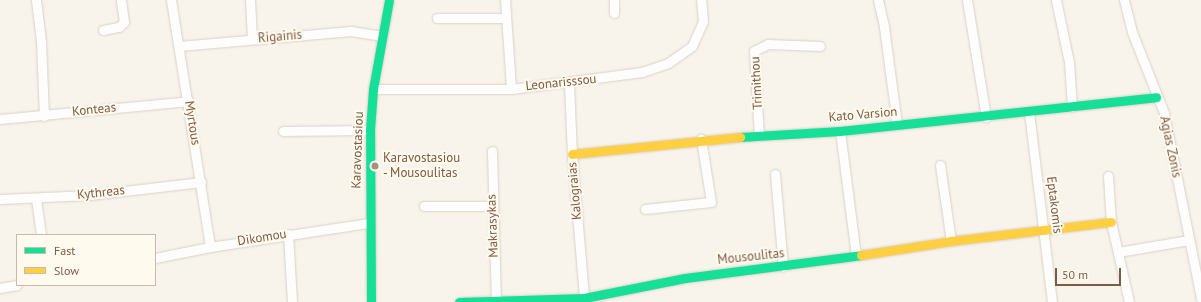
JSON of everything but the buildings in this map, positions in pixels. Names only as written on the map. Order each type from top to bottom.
[{"type":"street","points":[[36,0],[41,41],[44,116]]},
{"type":"street","points":[[103,30],[119,27],[124,22],[122,0]]},
{"type":"street","name":"Myrtous","points":[[171,0],[202,182],[210,247]]},
{"type":"street","points":[[250,0],[252,39]]},
{"type":"street","name":"Karavostasiou","points":[[371,302],[369,223],[370,130],[373,89],[381,36],[389,0]]},
{"type":"street","points":[[505,0],[511,89]]},
{"type":"street","points":[[614,0],[614,13]]},
{"type":"street","name":"Leonarisssou","points":[[373,89],[511,89],[570,83],[642,72],[668,64],[692,46],[704,21],[701,0]]},
{"type":"street","points":[[878,0],[884,28],[897,125]]},
{"type":"street","points":[[967,0],[986,117]]},
{"type":"street","points":[[1056,0],[1069,62],[1072,107]]},
{"type":"street","name":"Agias Zonis","points":[[1124,0],[1132,32],[1156,97],[1164,113],[1201,298]]},
{"type":"street","points":[[437,18],[506,18]]},
{"type":"street","name":"Rigainis","points":[[178,46],[351,31],[381,36]]},
{"type":"street","name":"Trimithou","points":[[760,136],[754,51],[768,44],[820,46]]},
{"type":"street","name":"Kalograias","points":[[570,83],[572,154],[584,298]]},
{"type":"street","name":"Kato Varsion","points":[[572,154],[701,139],[840,131],[986,117],[1156,97]]},
{"type":"street","name":"Konteas","points":[[0,119],[44,116],[188,101]]},
{"type":"street","name":"Eptakomis","points":[[1029,112],[1045,230],[1052,302]]},
{"type":"street","points":[[283,131],[370,130]]},
{"type":"street","points":[[840,131],[856,256]]},
{"type":"street","points":[[645,209],[711,202],[701,139]]},
{"type":"street","name":"Makrasykas","points":[[492,151],[491,206],[496,301]]},
{"type":"street","points":[[940,166],[951,241]]},
{"type":"street","points":[[775,174],[783,267]]},
{"type":"street","points":[[1108,176],[1111,222],[1129,302]]},
{"type":"street","name":"Kythreas","points":[[0,200],[36,199],[202,182]]},
{"type":"street","points":[[36,199],[42,234]]},
{"type":"street","points":[[424,206],[491,206]]},
{"type":"street","name":"Mousoulitas","points":[[459,302],[527,302],[584,298],[685,278],[783,267],[951,241],[1111,222]]},
{"type":"street","name":"Dikomou","points":[[156,258],[288,234],[369,223]]},
{"type":"street","points":[[288,234],[292,302]]},
{"type":"street","points":[[1118,252],[1189,240]]},
{"type":"street","points":[[0,288],[16,285]]},
{"type":"traffic: fast","points":[[371,302],[370,130],[373,89],[389,0]]},
{"type":"traffic: fast","points":[[740,137],[840,131],[1156,97]]},
{"type":"traffic: fast","points":[[459,302],[584,298],[685,278],[861,255]]},
{"type":"traffic: slow","points":[[572,154],[740,137]]},
{"type":"traffic: slow","points":[[861,255],[951,241],[1111,222]]},
{"type":"place","name":"Karavostasiou - Mousoulitas","points":[[375,166]]}]
